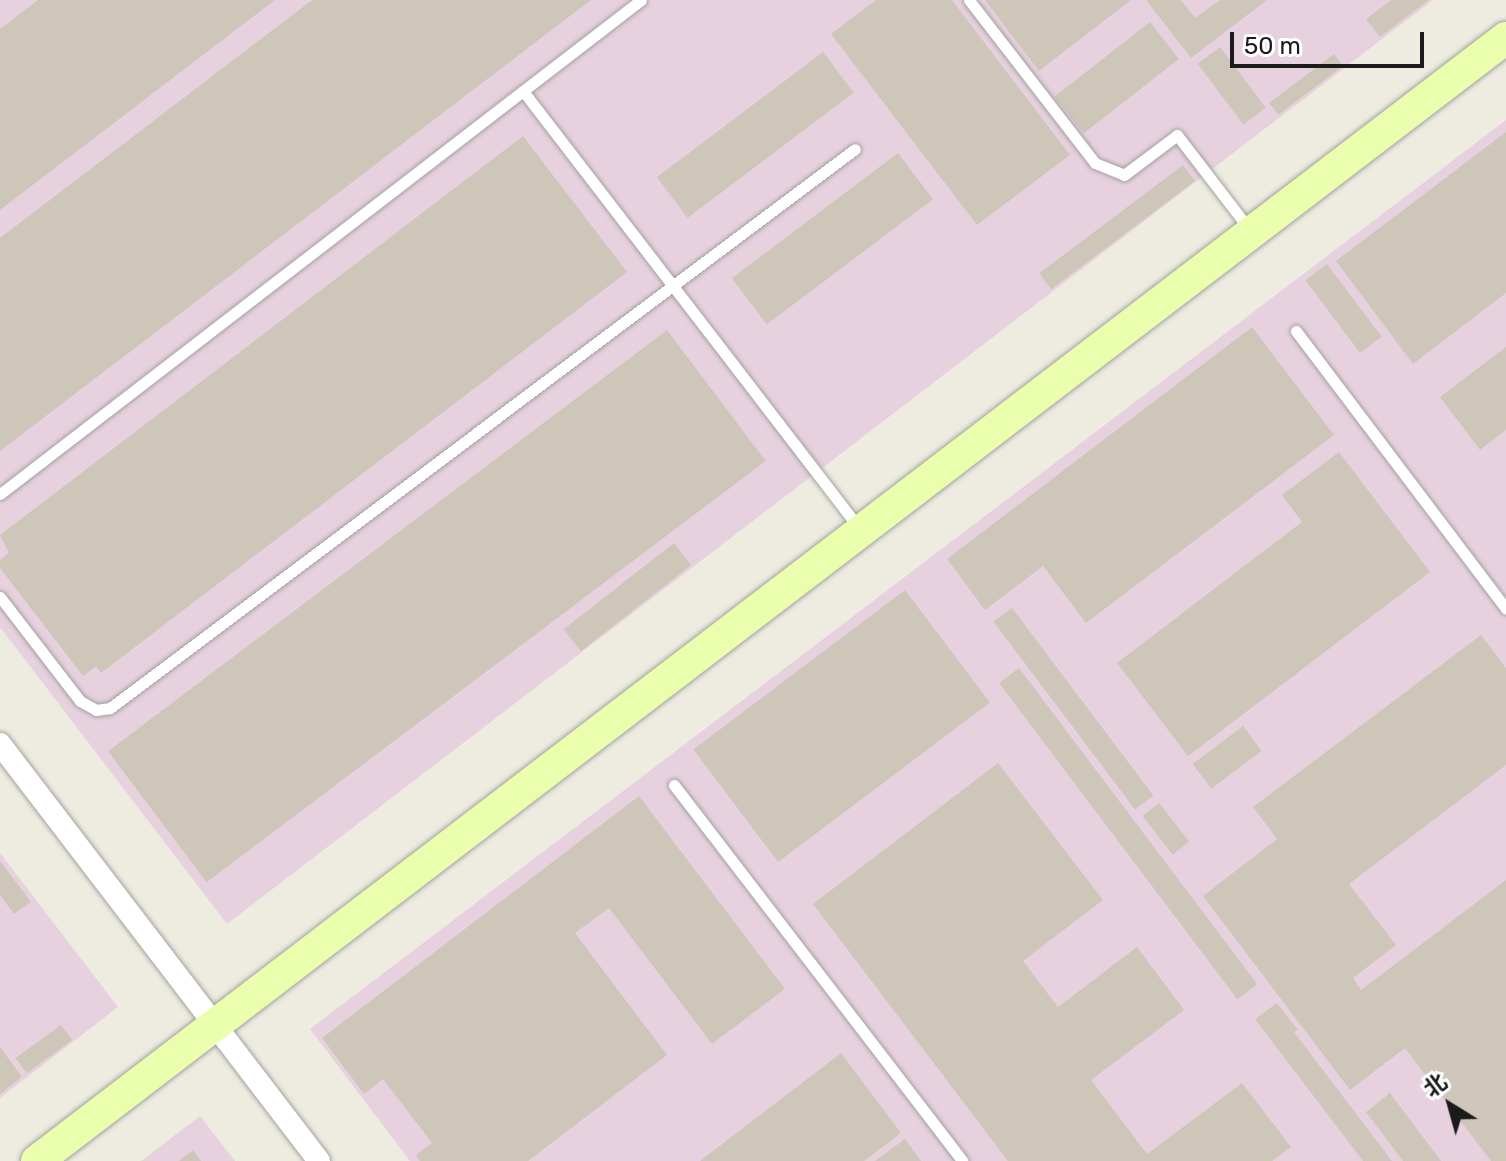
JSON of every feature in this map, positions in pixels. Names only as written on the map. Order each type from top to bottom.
[{"type":"street","points":[[37,1161],[1506,38]]},
{"type":"street","points":[[0,744],[319,1161]]},
{"type":"lane","points":[[0,494],[641,0]]},
{"type":"lane","points":[[969,0],[1095,163],[1124,175],[1177,135],[1252,232]]},
{"type":"lane","points":[[523,91],[861,531]]},
{"type":"lane","points":[[0,597],[80,701],[96,710],[110,708],[855,149]]},
{"type":"lane","points":[[1296,331],[1506,609]]},
{"type":"lane","points":[[674,785],[962,1161]]},
{"type":"shaded area","points":[[0,0],[1433,0],[227,924],[0,627]]},
{"type":"shaded area","points":[[1506,120],[1506,1161],[410,1161],[310,1029]]},
{"type":"shaded area","points":[[0,853],[118,1007],[0,1098]]},
{"type":"shaded area","points":[[200,1116],[235,1161],[141,1161]]},
{"type":"building","points":[[38,0],[275,0],[0,210],[0,29]]},
{"type":"building","points":[[312,0],[591,0],[0,451],[0,238]]},
{"type":"building","points":[[876,0],[952,0],[1070,155],[977,225],[831,34]]},
{"type":"building","points":[[985,0],[1131,0],[1039,71]]},
{"type":"building","points":[[1146,0],[1181,0],[1195,18],[1220,0],[1267,0],[1191,58]]},
{"type":"building","points":[[1391,0],[1429,0],[1380,37],[1366,19]]},
{"type":"building","points":[[1150,22],[1179,59],[1084,134],[1055,96]]},
{"type":"building","points":[[1220,47],[1266,108],[1243,125],[1198,64]]},
{"type":"building","points":[[823,52],[854,93],[688,218],[657,177]]},
{"type":"building","points":[[1334,54],[1343,66],[1278,115],[1269,103]]},
{"type":"building","points":[[1506,132],[1506,293],[1413,364],[1336,261]]},
{"type":"building","points":[[523,136],[627,272],[101,673],[96,666],[83,676],[0,568],[0,560],[9,553],[0,535]]},
{"type":"building","points":[[898,153],[933,199],[767,324],[732,278]]},
{"type":"building","points":[[1183,165],[1195,181],[1051,289],[1039,273]]},
{"type":"building","points":[[1327,264],[1382,337],[1360,353],[1305,280]]},
{"type":"building","points":[[1252,327],[1334,435],[1086,623],[1043,566],[985,610],[947,559]]},
{"type":"building","points":[[667,330],[766,461],[207,882],[108,751]]},
{"type":"building","points":[[1506,347],[1506,430],[1480,450],[1440,397]]},
{"type":"building","points":[[1339,452],[1430,572],[1188,756],[1117,663],[1302,522],[1282,495]]},
{"type":"building","points":[[674,543],[691,565],[581,651],[564,629]]},
{"type":"building","points":[[905,590],[990,703],[778,862],[693,749]]},
{"type":"building","points":[[1012,608],[1153,796],[1135,810],[994,622]]},
{"type":"building","points":[[1481,635],[1506,668],[1506,765],[1349,884],[1396,945],[1353,978],[1361,990],[1506,880],[1506,1161],[1491,1161],[1405,1048],[1350,1090],[1203,896],[1277,839],[1253,807]]},
{"type":"building","points":[[1019,668],[1257,984],[1237,999],[999,683]]},
{"type":"building","points":[[1243,726],[1262,751],[1211,789],[1193,764]]},
{"type":"building","points":[[998,763],[1103,900],[1023,961],[1058,1007],[1137,947],[1184,1010],[1091,1080],[1147,1154],[1242,1083],[1291,1147],[1272,1161],[1008,1161],[813,904]]},
{"type":"building","points":[[639,796],[785,989],[712,1044],[609,908],[575,933],[667,1055],[528,1161],[420,1161],[416,1155],[432,1143],[383,1079],[364,1094],[322,1038]]},
{"type":"building","points":[[1159,803],[1189,842],[1173,855],[1142,816]]},
{"type":"building","points":[[0,861],[31,902],[14,914],[0,895]]},
{"type":"building","points":[[1277,1003],[1298,1030],[1294,1032],[1392,1161],[1363,1161],[1255,1019]]},
{"type":"building","points":[[61,1025],[72,1040],[27,1073],[16,1058]]},
{"type":"building","points":[[0,1047],[22,1077],[0,1094]]},
{"type":"building","points":[[841,1053],[901,1133],[864,1161],[700,1161]]},
{"type":"building","points":[[1390,1093],[1441,1161],[1403,1161],[1366,1112]]},
{"type":"building","points":[[905,1139],[921,1161],[875,1161]]},
{"type":"building","points":[[193,1150],[201,1161],[179,1161]]}]
